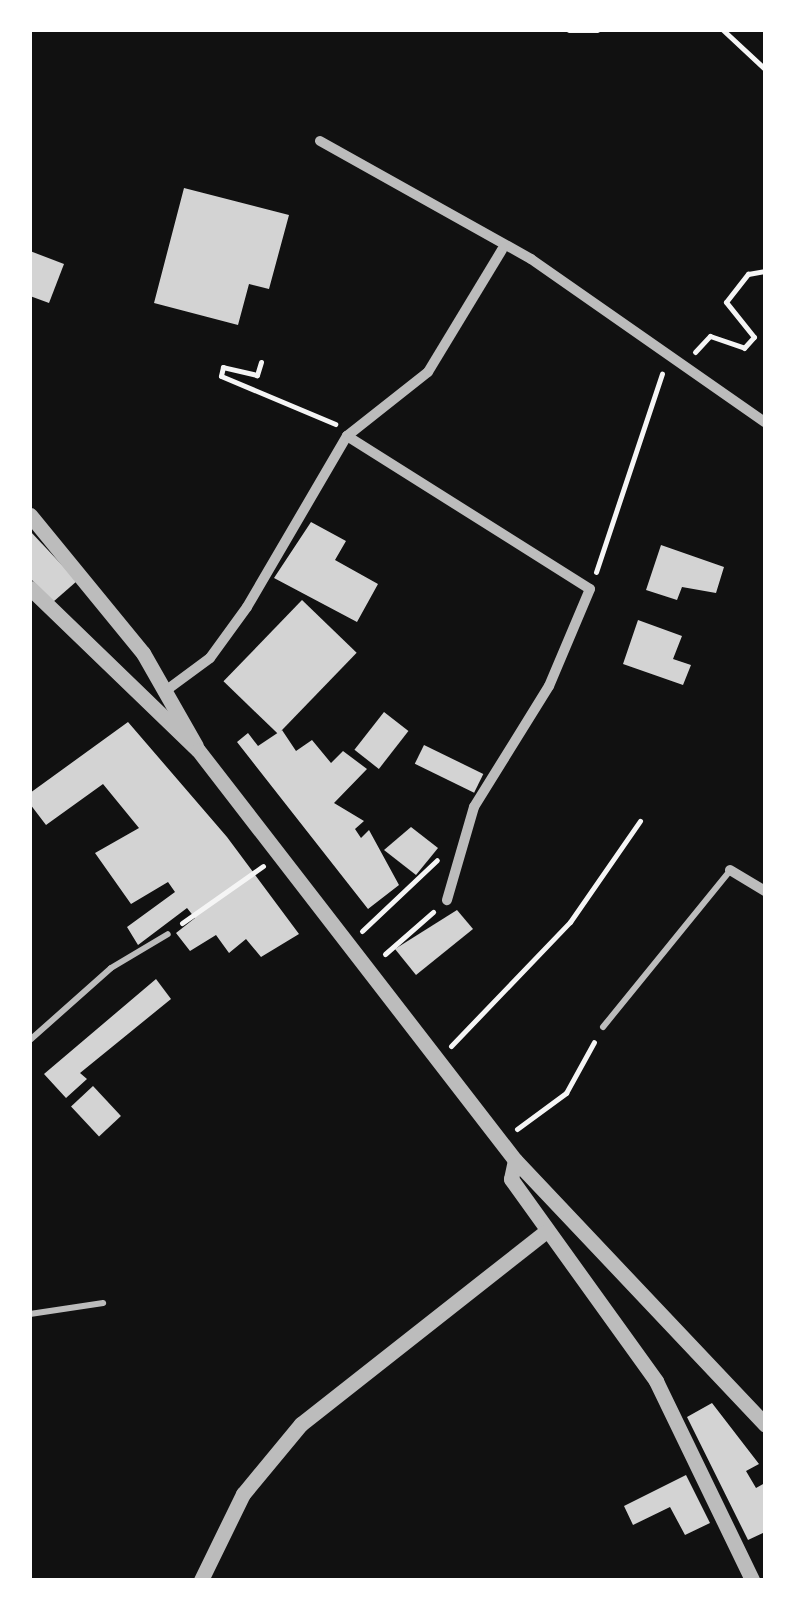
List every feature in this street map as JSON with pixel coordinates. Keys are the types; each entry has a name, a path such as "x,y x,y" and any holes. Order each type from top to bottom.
{"street":[{"path":"320,141 502,250 531,259 686,362 765,422"},
{"path":"168,689 210,658 248,608 349,434 414,391 502,250"},
{"path":"349,434 590,589 548,686 494,765 447,900"},
{"path":"30,515 168,689 198,750"},
{"path":"30,588 198,750 362,972 515,1160 765,1424"},
{"path":"730,870 765,891"},
{"path":"515,1160 511,1180 546,1230 593,1282 656,1381 752,1580"},
{"path":"201,1580 244,1494 301,1424 546,1230"}],"lane":[{"path":"603,1027 730,870"},
{"path":"30,1040 100,977 168,934"},
{"path":"30,1314 103,1302"}],"path":[{"path":"569,30 597,30"},
{"path":"722,30 765,69"},
{"path":"686,362 710,336 744,348 754,338 726,302 748,274 765,271"},
{"path":"590,589 669,352"},
{"path":"261,362 257,375 223,367 221,376 349,434"},
{"path":"434,1062 570,922 640,821"},
{"path":"343,946 464,843"},
{"path":"168,934 277,857"},
{"path":"362,972 447,900"},
{"path":"500,1141 566,1093 603,1027"}],"building":[{"path":"184,188 289,215 269,289 249,284 238,325 154,303"},
{"path":"30,251 64,264 49,303 30,296"},
{"path":"311,522 346,541 335,560 378,584 357,622 274,578"},
{"path":"30,531 77,581 53,602 30,578"},
{"path":"661,545 724,567 716,593 682,587 677,600 646,590"},
{"path":"302,600 357,653 278,734 224,681"},
{"path":"638,620 682,636 673,659 691,665 683,685 623,664"},
{"path":"384,712 408,731 379,769 354,750"},
{"path":"128,722 227,837 299,934 261,957 246,939 229,953 216,935 190,951 176,933 195,918 187,908 138,945 127,927 175,892 168,882 131,904 95,853 139,828 103,784 46,825 30,804 30,793"},
{"path":"282,730 296,751 312,740 331,763 343,751 367,769 334,803 364,821 355,829 361,838 369,830 399,885 368,909 237,742 248,733 258,746"},
{"path":"424,745 483,774 474,793 415,764"},
{"path":"411,827 438,848 416,875 384,850"},
{"path":"457,910 473,929 416,975 395,949"},
{"path":"156,979 171,999 80,1073 87,1079 66,1098 44,1074"},
{"path":"93,1086 121,1116 99,1136 71,1106"},
{"path":"712,1403 759,1464 746,1471 756,1488 765,1483 765,1532 748,1540 687,1417"},
{"path":"686,1475 710,1523 685,1535 670,1507 633,1525 624,1506"}]}
